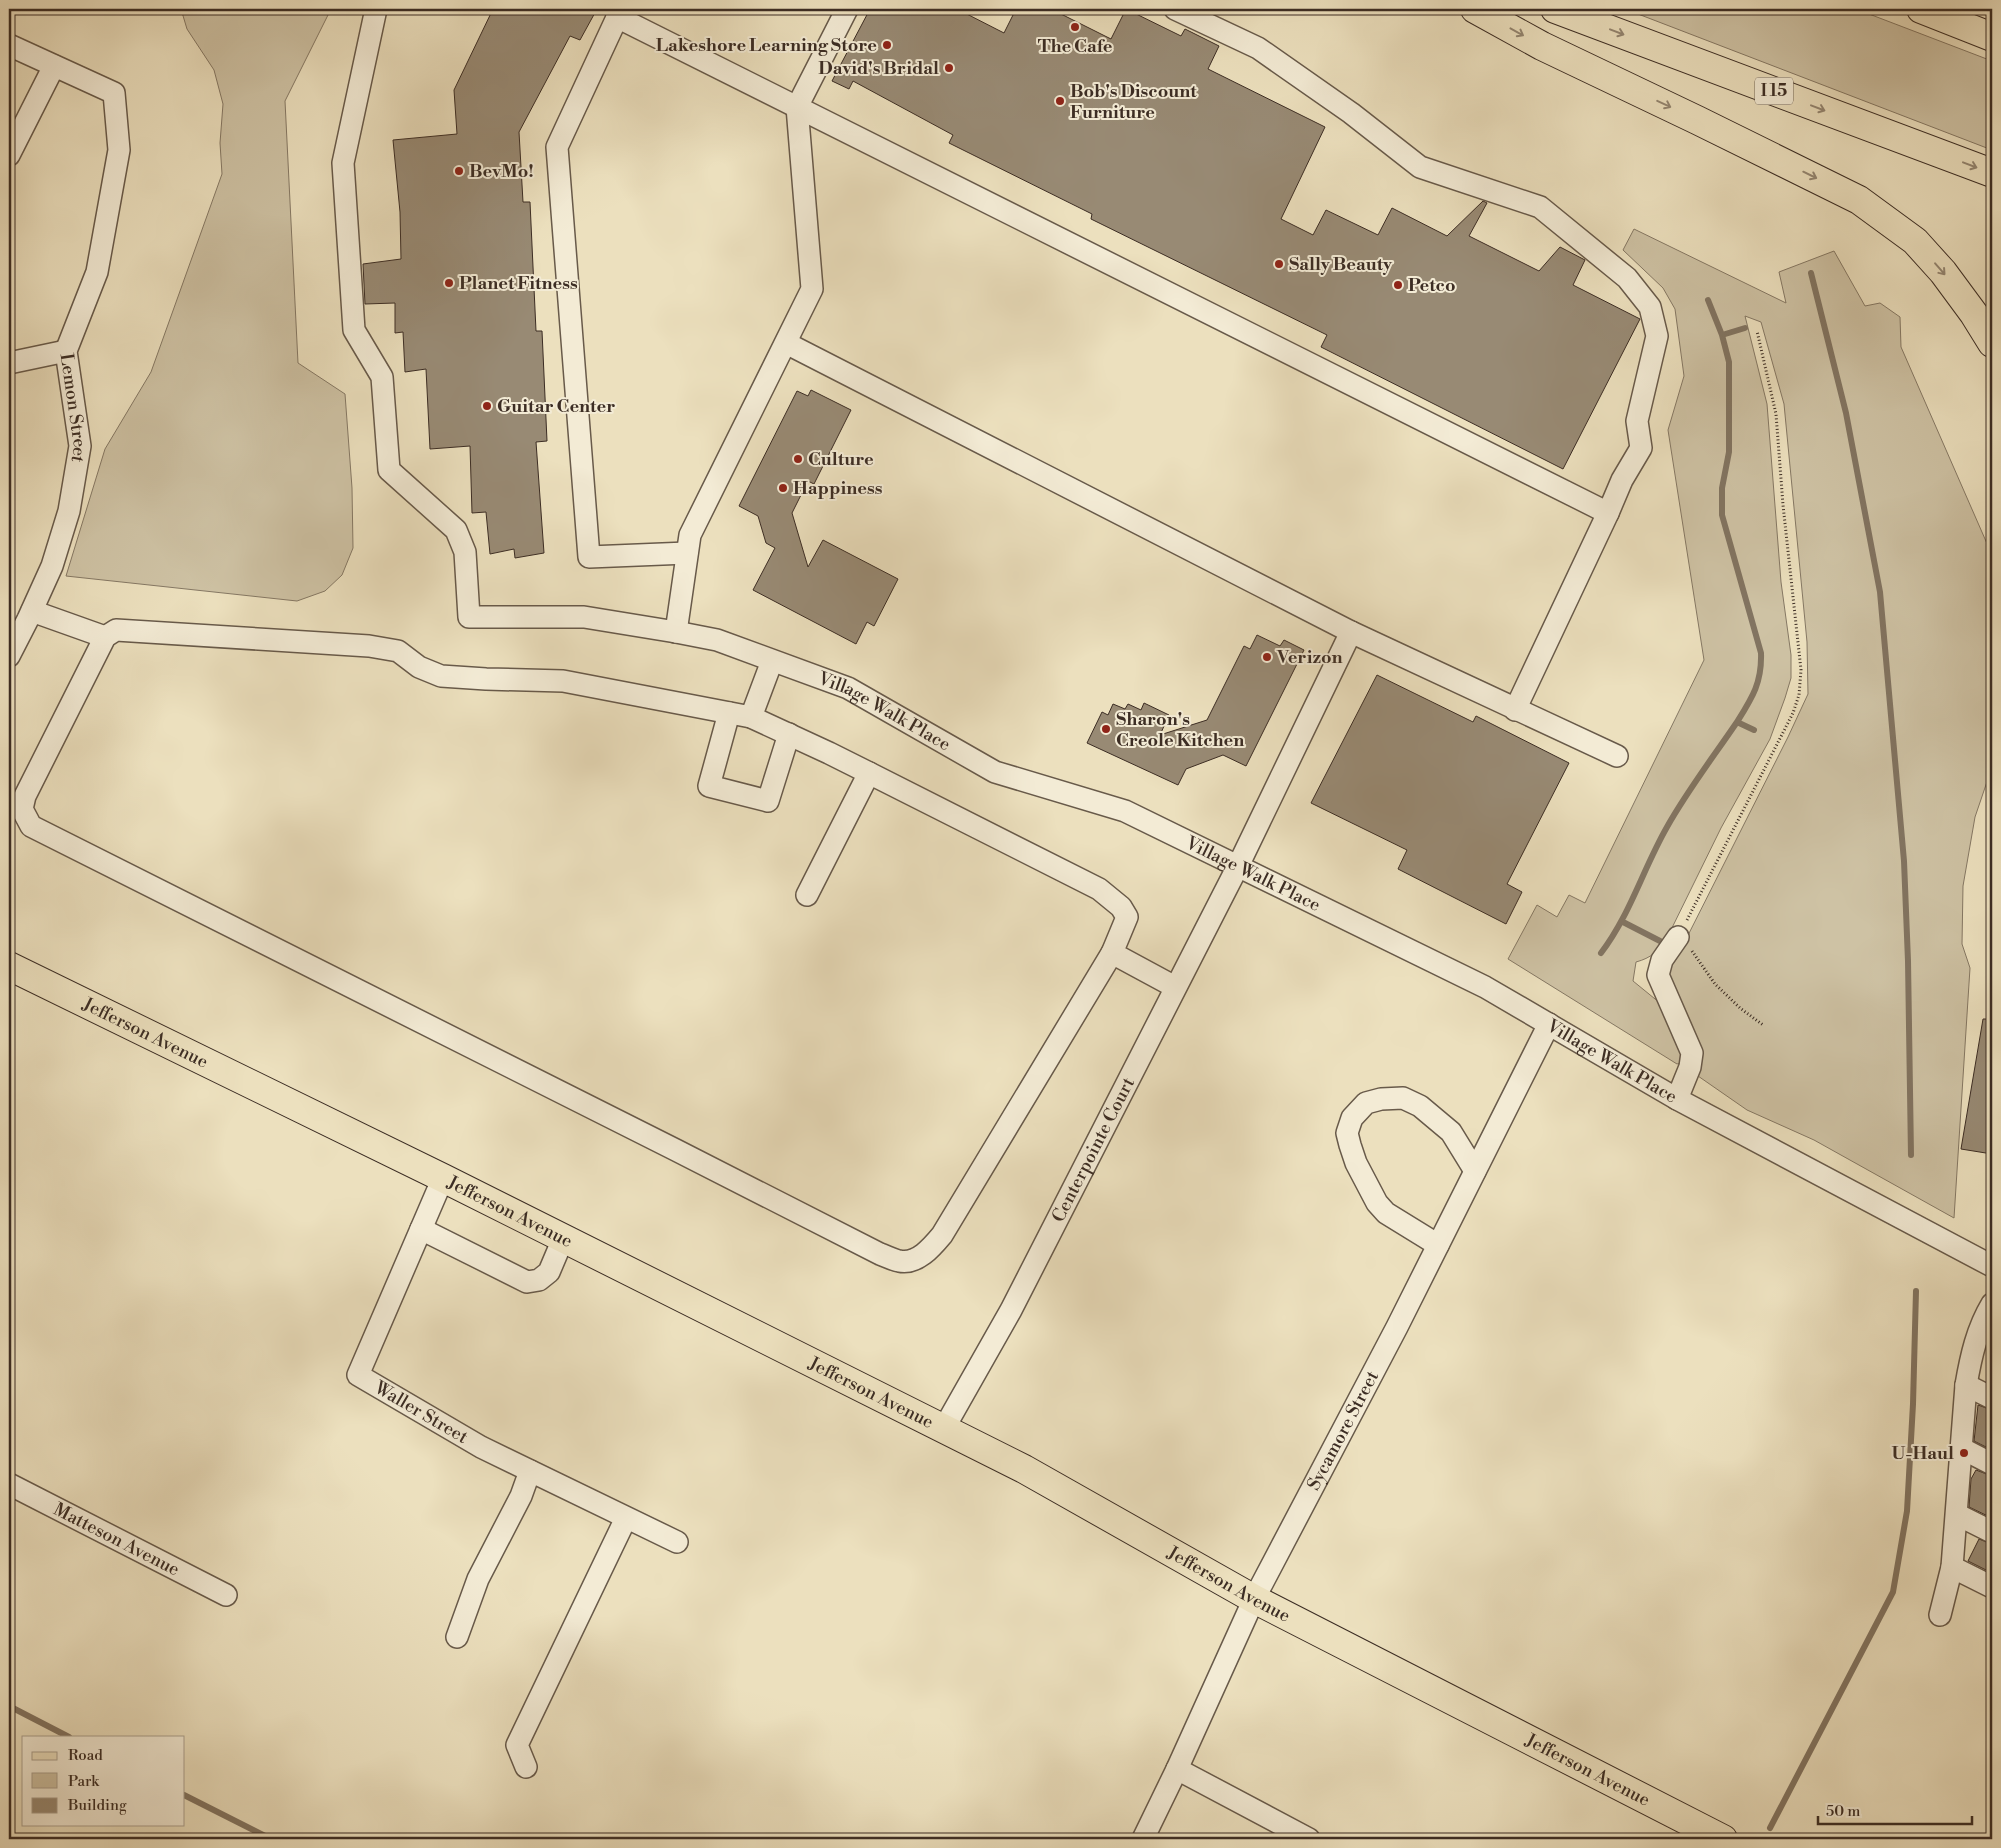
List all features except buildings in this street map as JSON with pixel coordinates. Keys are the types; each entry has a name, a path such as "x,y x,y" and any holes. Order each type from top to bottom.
{"main road":[{"path":"1475,9 1542,46 1859,200 1915,241 1954,286 1992,343"},
{"name":"I 15","path":"1555,9 1992,173"},
{"path":"1921,9 1992,37"},
{"name":"Jefferson Avenue","path":"9,966 442,1178 1024,1469 1254,1599 1716,1835"}],"street":[{"name":"Village Walk Place","path":"376,9 343,163 354,330 382,377 389,470 456,530 465,552 469,618 584,616 676,632 717,640 848,688 995,772 1125,811 1485,987 1677,1099 1992,1266"},
{"path":"676,632 690,535 812,289 798,107 847,9"},
{"path":"1175,9 1258,48 1351,112 1420,167 1540,207 1628,278 1650,307 1657,336 1637,421 1641,448 1622,480 1515,710"},
{"path":"687,553 589,557 557,146 619,13 798,107 1608,513"},
{"path":"9,45 54,66 9,155"},
{"name":"Lemon Street","path":"9,656 52,566 69,511 80,446 66,351 97,272 119,150 114,93 54,66"},
{"path":"786,343 1350,632 1616,756"},
{"path":"9,363 66,351"},
{"path":"32,611 105,637"},
{"path":"116,630 369,646 398,651 419,666 441,676 563,681 729,713 751,717 789,734 1098,889 1121,907 1127,917 1112,953 942,1235 928,1252 912,1260 901,1262 880,1254 664,1143 348,987 31,826 22,809 25,796 105,637 116,630"},
{"name":"Centerpointe Court","path":"943,1430 1010,1310 1238,866 1350,632"},
{"path":"751,717 772,660"},
{"path":"729,713 709,786 768,801 789,734"},
{"path":"808,895 869,774"},
{"path":"1677,1099 1690,1067 1692,1053 1658,975 1662,960 1678,937"},
{"path":"1112,953 1175,987"},
{"name":"Sycamore Street","path":"1143,1839 1254,1599 1438,1245 1549,1024"},
{"path":"1438,1245 1386,1213 1377,1203 1356,1163 1350,1145 1347,1133 1352,1118 1366,1103 1381,1098 1403,1098 1420,1106 1451,1132 1475,1171"},
{"name":"Waller Street","path":"442,1178 358,1375 481,1447 677,1542"},
{"path":"421,1229 527,1282 539,1280 549,1272 563,1239"},
{"path":"1940,1615 1952,1566 1958,1515 1960,1448 1971,1355 1987,1327 1992,1304"},
{"path":"1966,1385 1992,1398"},
{"path":"1960,1448 1992,1464"},
{"path":"457,1637 478,1579 521,1496 530,1471"},
{"name":"Matteson Avenue","path":"9,1484 226,1595"},
{"path":"1958,1515 1992,1532"},
{"path":"526,1767 517,1745 626,1518"},
{"path":"1952,1566 1992,1587"},
{"path":"1177,1769 1309,1839"}],"path":[{"path":"1757,331 1776,414 1783,505 1801,670 1799,695 1792,713 1678,937 1693,953 1715,984 1740,1008 1763,1025"}],"green space":[{"path":"181,9 331,9 285,101 298,363 345,394 352,488 353,548 342,575 325,591 297,601 66,576 105,449 151,372 222,174 220,143 223,104 214,70 187,29"},
{"path":"1625,9 1856,9 1992,61 1992,150"},
{"path":"1634,229 1786,303 1779,272 1834,251 1865,306 1880,303 1900,317 1901,347 1992,555 1992,767 1975,817 1963,886 1962,944 1970,968 1954,1218 1814,1140 1747,1110 1698,1076 1667,972 1675,961 1808,694 1807,642 1784,404 1761,322 1745,316 1767,404 1781,582 1791,655 1791,678 1770,739 1721,828 1667,938 1654,953 1636,962 1633,981 1660,1003 1684,1062 1677,1064 1508,959 1537,905 1557,917 1569,895 1585,903 1704,660 1668,430 1684,376 1675,309 1663,288 1623,250"}],"waterway":[{"path":"1811,273 1846,413 1880,592 1904,861 1908,961 1911,1155"},
{"path":"1708,300 1722,335 1745,328"},
{"path":"1722,335 1729,362 1729,452 1722,488 1722,515 1761,653 1758,682 1737,722"},
{"path":"1601,953 1620,923 1658,843 1683,800 1737,722 1754,730"},
{"path":"1623,922 1660,941"},
{"path":"1770,1828 1893,1592 1907,1511 1913,1404 1916,1291"},
{"path":"9,1706 67,1736"},
{"path":"185,1796 271,1839"}],"place":[{"name":"The Cafe","path":"1075,27"},
{"name":"Lakeshore Learning Store","path":"887,45"},
{"name":"David's Bridal","path":"949,68"},
{"name":"Bob's Discount Furniture","path":"1060,101"},
{"name":"BevMo!","path":"459,171"},
{"name":"Sally Beauty","path":"1279,264"},
{"name":"Planet Fitness","path":"449,283"},
{"name":"Petco","path":"1398,285"},
{"name":"Guitar Center","path":"487,406"},
{"name":"Culture","path":"798,459"},
{"name":"Happiness","path":"783,488"},
{"name":"Verizon","path":"1267,657"},
{"name":"Sharon's Creole Kitchen","path":"1106,729"},
{"name":"U-Haul","path":"1964,1453"}]}
